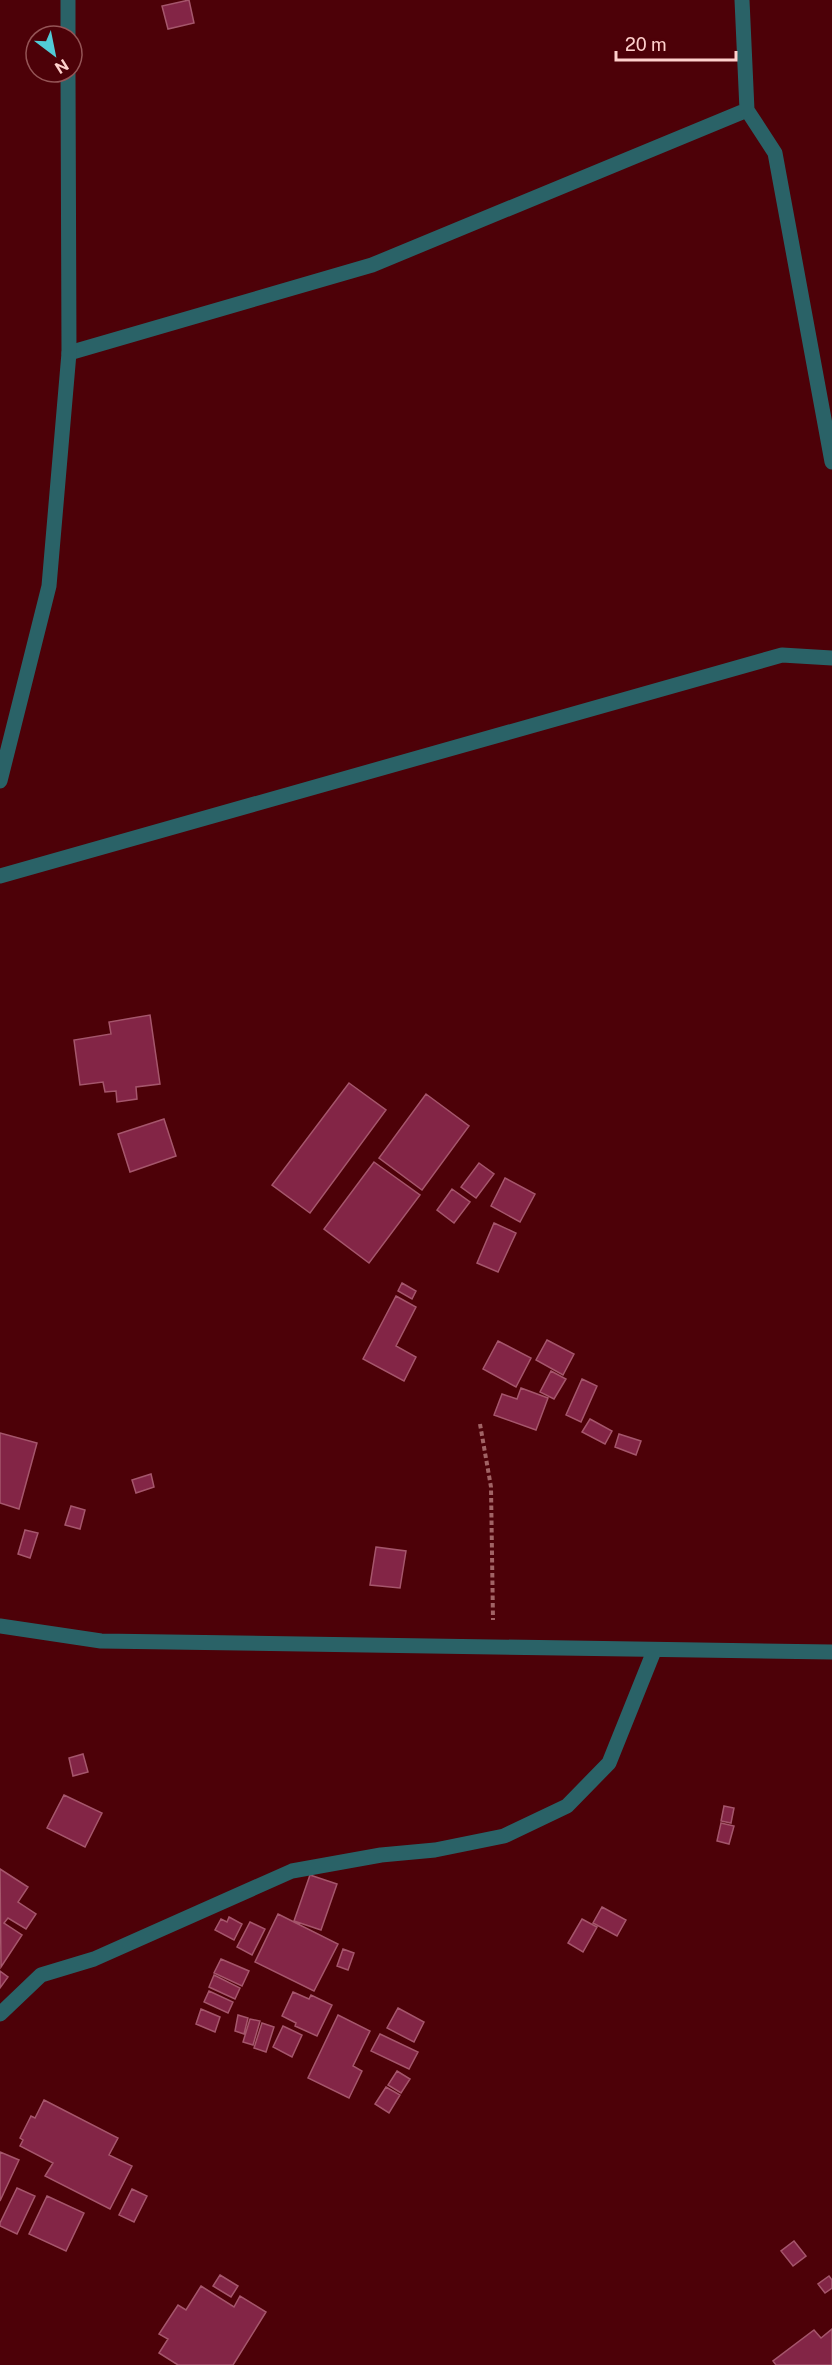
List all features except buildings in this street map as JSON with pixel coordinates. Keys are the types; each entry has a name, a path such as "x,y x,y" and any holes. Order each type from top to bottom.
{"street":[{"path":"68,0 68,24"},
{"path":"742,0 747,110 775,153 832,462"},
{"path":"0,781 49,586 69,353 68,84"},
{"path":"69,353 372,265 747,110"},
{"path":"0,876 782,655 832,658"},
{"path":"0,1626 101,1641 832,1652"},
{"path":"0,2014 41,1976 94,1959 292,1871 381,1855 435,1850 504,1836 567,1806 609,1763 654,1650"}],"path":[{"path":"480,1424 491,1487 493,1648"}]}
